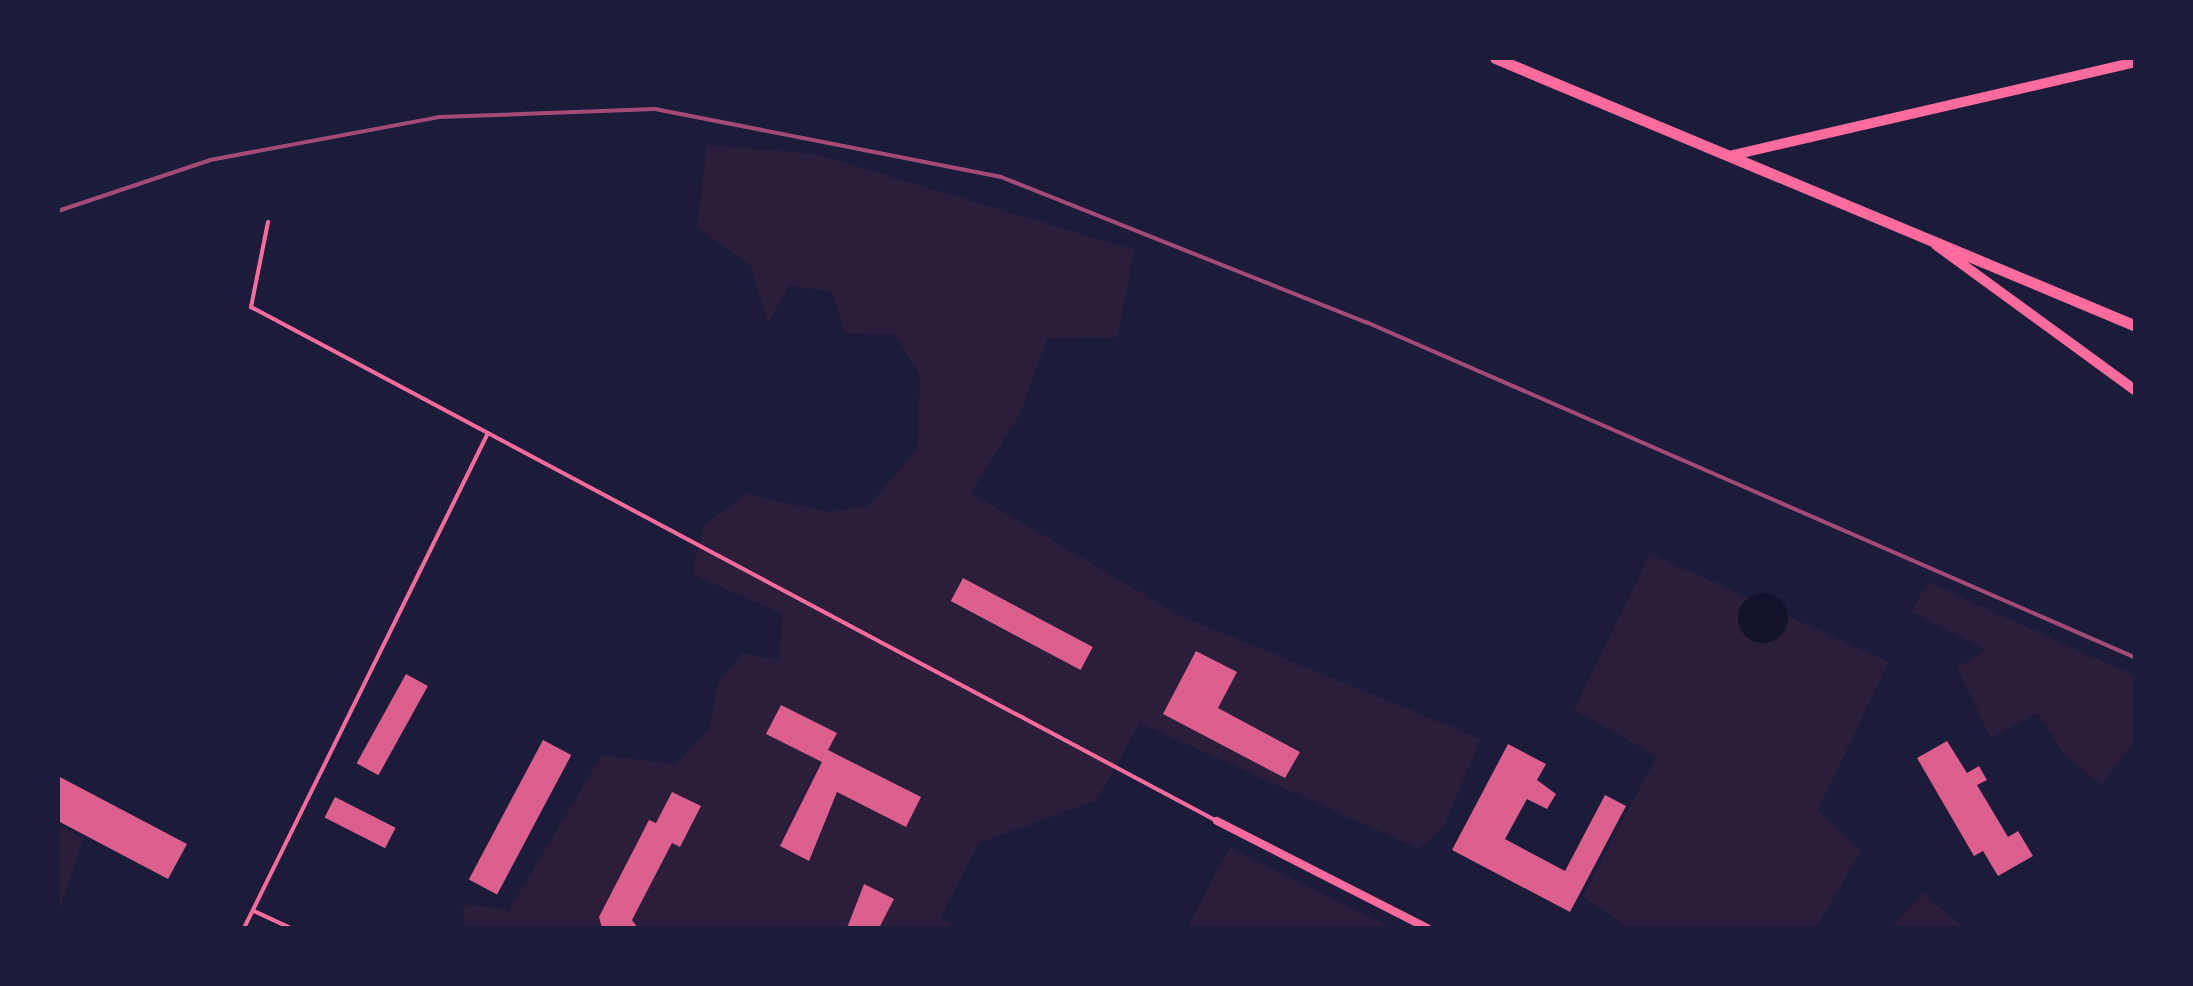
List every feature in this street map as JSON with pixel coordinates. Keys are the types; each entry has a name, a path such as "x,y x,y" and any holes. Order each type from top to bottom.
{"main road":[{"path":"1495,58 2136,326"}],"street":[{"path":"1729,156 2136,62"},
{"path":"1936,244 2136,392"},
{"path":"1217,821 1427,928"}],"lane":[{"path":"268,222 251,307 1217,821"},
{"path":"244,928 488,433"},
{"path":"253,911 290,928"}],"shaded area":[{"path":"707,145 816,154 1134,250 1118,337 1047,339 1020,414 971,493 1181,616 1481,739 1444,826 1419,849 1140,723 1097,800 979,843 940,918 959,928 464,928 463,904 509,910 602,755 676,764 709,728 718,684 742,653 779,660 782,614 692,574 704,525 747,494 828,512 868,506 917,450 920,376 895,334 845,333 832,292 789,285 768,324 751,266 697,227"},
{"path":"1650,553 1889,662 1818,810 1861,851 1816,928 1628,928 1583,896 1657,756 1574,710"},
{"path":"1928,582 2135,676 2135,740 2102,785 2063,753 2038,713 1991,738 1957,668 1986,650 1911,612"},
{"path":"1763,593 1781,600 1788,618 1781,636 1763,643 1745,636 1738,618 1745,600"},
{"path":"58,825 83,838 58,917"},
{"path":"1230,847 1393,928 1187,928"},
{"path":"1923,893 1965,928 1891,928"}],"building":[{"path":"963,578 1093,647 1081,670 951,601"},
{"path":"1196,651 1237,672 1218,708 1300,752 1285,778 1163,714"},
{"path":"406,674 428,686 378,775 357,763"},
{"path":"781,705 837,733 828,750 921,797 906,827 837,792 809,861 780,846 822,762 766,734"},
{"path":"543,740 571,755 497,895 469,880"},
{"path":"1947,741 1967,773 1979,766 1987,780 1977,785 2008,837 2018,831 2033,856 1998,876 1983,851 1974,856 1917,758"},
{"path":"1508,744 1546,764 1537,780 1556,794 1547,809 1527,799 1505,839 1565,871 1605,795 1626,806 1570,912 1452,850"},
{"path":"58,776 187,844 168,879 58,821"},
{"path":"672,792 701,806 680,847 672,843 632,920 638,928 602,928 599,917 649,820 656,823"},
{"path":"335,797 396,828 385,848 325,817"},
{"path":"864,884 894,899 879,928 847,928"}],"railway":[{"path":"58,211 210,160 439,117 655,109 1001,177 1366,322 2136,658"}]}
